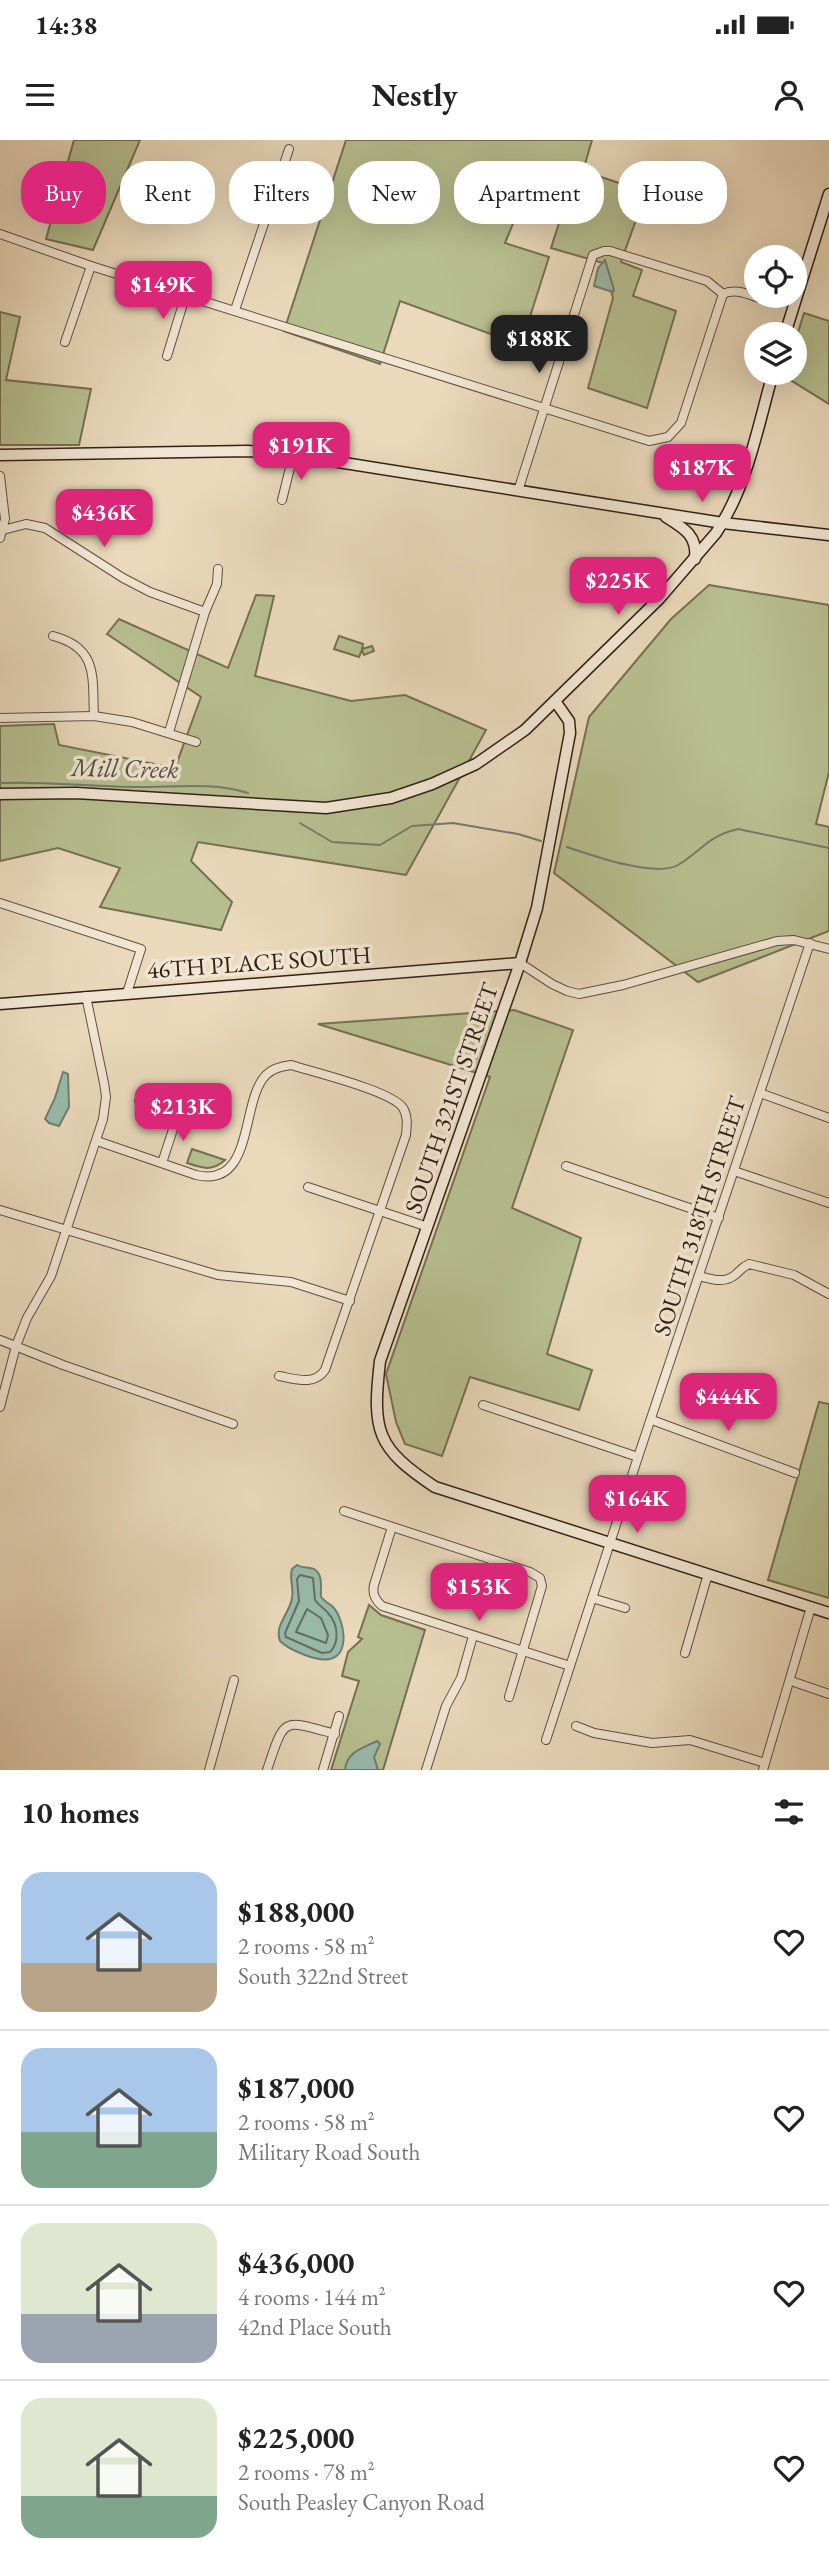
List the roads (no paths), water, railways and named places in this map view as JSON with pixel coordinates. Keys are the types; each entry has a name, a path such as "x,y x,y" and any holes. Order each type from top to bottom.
{"main road":[{"path":"789,322 829,194"},
{"path":"0,794 76,793 218,800 306,808 350,805 391,798 432,784 476,764 525,730 555,701 659,599 723,523 746,468 770,385"},
{"path":"0,455 248,451 723,523 829,535"},
{"path":"660,513 689,533 696,544 695,559"},
{"name":"SOUTH 321ST STREET","path":"555,701 569,721 570,733 537,908 380,1361 376,1408 384,1438 404,1467 435,1487 829,1613"},
{"name":"46TH PLACE SOUTH","path":"0,1004 520,963"}],"street":[{"path":"235,310 289,149"},
{"path":"0,234 92,266 636,438 654,441 668,437 681,423 723,294 728,291 744,293"},
{"path":"518,491 593,256 610,251 707,281 723,294"},
{"path":"65,342 92,266"},
{"path":"167,356 186,294"},
{"path":"282,500 293,456"},
{"path":"0,477 2,534 26,524 45,528 123,578 150,592 205,612"},
{"path":"169,732 205,612 217,584 218,569"},
{"path":"53,636 88,658 91,666 94,716"},
{"path":"0,718 94,716 132,722 196,742"},
{"path":"0,903 141,949 127,993"},
{"path":"520,963 552,984 579,994 681,969 760,945 794,940 829,949"},
{"name":"SOUTH 318TH STREET","path":"547,1741 638,1457 810,943"},
{"path":"0,1407 16,1346 27,1318 51,1276 103,1119 106,1097 86,996"},
{"path":"97,1141 206,1178 224,1173 239,1152 263,1078 276,1068 291,1065 389,1096 404,1109 407,1118 406,1135 325,1370 317,1379 310,1381 279,1376"},
{"path":"760,1093 829,1118"},
{"path":"139,1101 198,1120"},
{"path":"162,1163 178,1114"},
{"path":"566,1166 719,1218"},
{"path":"734,1171 829,1203"},
{"path":"308,1187 428,1227"},
{"path":"0,1210 218,1275 291,1282 349,1301"},
{"path":"699,1276 724,1281 749,1265 794,1275 829,1294"},
{"path":"0,1340 62,1365 233,1424"},
{"path":"483,1405 638,1457"},
{"path":"652,1420 795,1473"},
{"path":"344,1511 540,1577 542,1586 509,1697"},
{"path":"392,1527 374,1585 374,1597 382,1606 570,1666"},
{"path":"685,1653 708,1574"},
{"path":"592,1598 625,1608"},
{"path":"576,1726 594,1733 652,1743 690,1740 764,1767 811,1607"},
{"path":"426,1770 446,1706 461,1678 473,1636"},
{"path":"209,1770 234,1680"},
{"path":"791,1681 829,1693"},
{"path":"323,1770 340,1716"},
{"path":"267,1770 282,1730 289,1724 302,1724 335,1734"}],"water":[{"path":"605,260 613,292 594,286 598,268"},
{"path":"63,1072 68,1074 69,1107 59,1126 45,1119"},
{"path":"297,1565 317,1572 321,1597 333,1607 340,1619 343,1644 337,1656 330,1659 318,1659 304,1654 280,1641 279,1630 292,1598 292,1569"},
{"path":"377,1741 380,1744 374,1757 378,1770 345,1770 352,1755"}],"waterway":[{"name":"Mill Creek","path":"0,783 122,787 208,786 248,793"},
{"name":"Mill Creek","path":"300,823 332,842 380,845 412,826 453,823 518,834 541,841"},
{"name":"Mill Creek","path":"567,847 623,864 654,869 678,865 712,840 738,829 829,848"}]}
